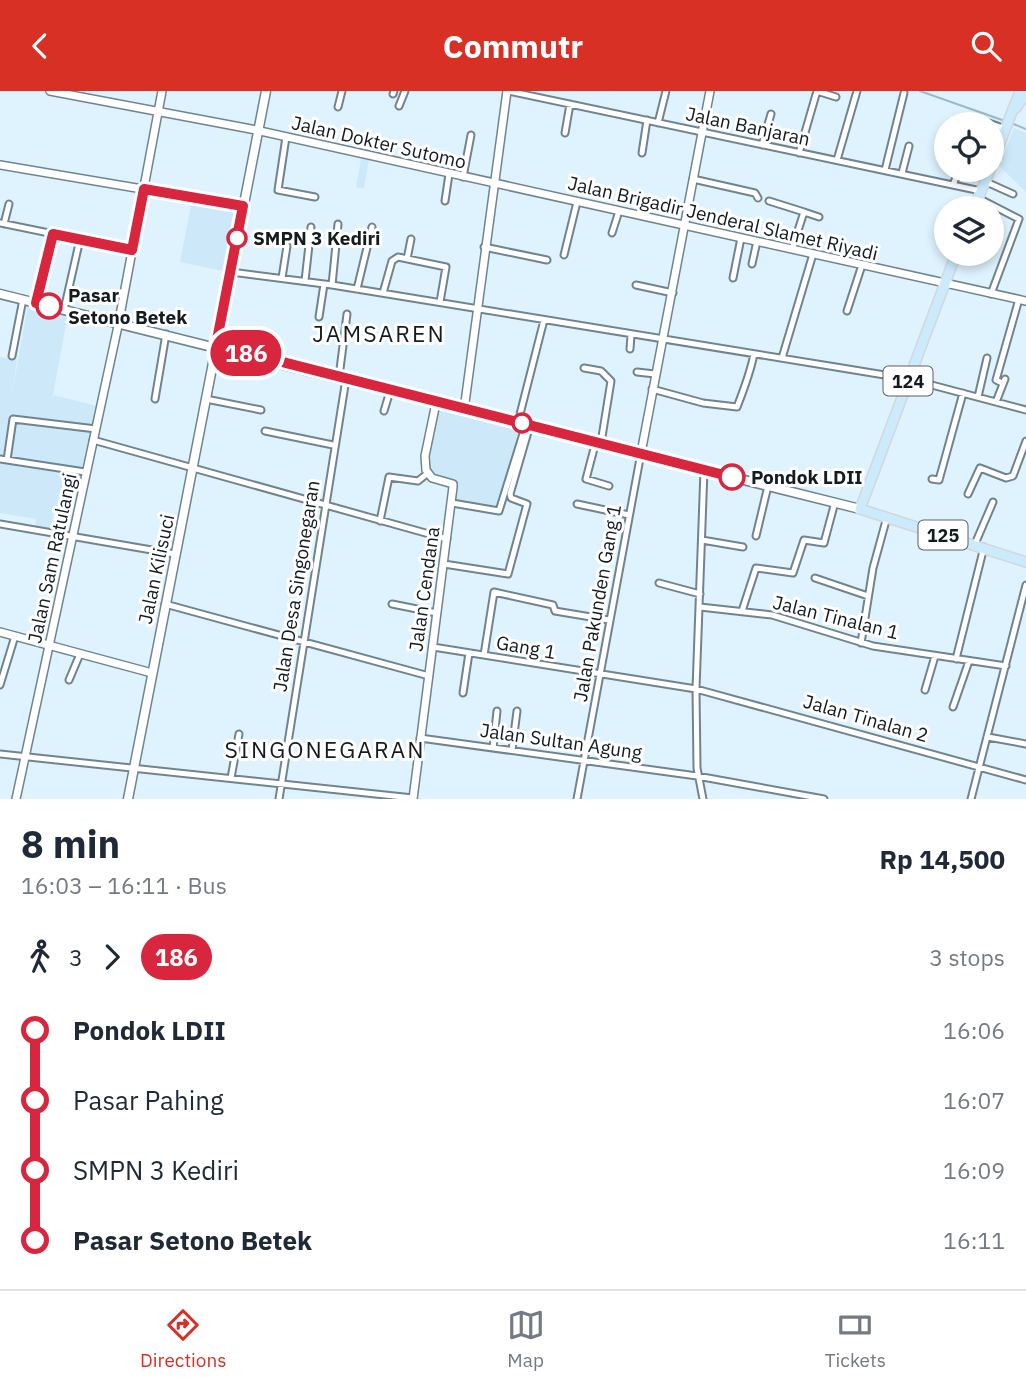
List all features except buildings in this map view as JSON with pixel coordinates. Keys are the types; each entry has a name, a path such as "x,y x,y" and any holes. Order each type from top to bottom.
{"main road":[{"name":"Jalan Kilisuci","path":"128,799 266,91"},
{"path":"1004,136 1020,91"},
{"path":"1011,120 1026,95"},
{"path":"979,196 985,182"},
{"name":"124","path":"860,509 952,266"},
{"path":"0,294 216,345 860,509"},
{"name":"125","path":"860,509 1026,562"}],"street":[{"name":"Jalan Dokter Sutomo","path":"50,91 159,110 494,184"},
{"name":"Jalan Sam Ratulangi","path":"16,799 119,323 162,91"},
{"path":"338,107 342,91"},
{"path":"399,106 405,91"},
{"path":"464,410 484,247 508,91"},
{"name":"Jalan Banjaran","path":"508,91 981,190"},
{"path":"658,123 666,91"},
{"path":"640,453 673,293 709,91"},
{"path":"799,153 817,91 835,97"},
{"path":"837,160 857,91"},
{"path":"885,170 904,93"},
{"path":"565,133 570,104"},
{"path":"762,145 772,114"},
{"path":"642,153 647,120"},
{"path":"1004,120 1011,120"},
{"path":"463,177 471,135"},
{"path":"286,137 278,190 315,197"},
{"path":"902,173 909,146"},
{"path":"0,165 243,206"},
{"path":"445,201 449,174"},
{"path":"692,179 755,193 758,198"},
{"name":"Jalan Brigadir Jenderal Slamet Riyadi","path":"494,184 1022,300"},
{"path":"981,190 1013,194"},
{"path":"981,190 1018,219 991,294"},
{"path":"769,201 819,217"},
{"path":"564,255 577,202"},
{"path":"9,204 2,223 132,250"},
{"path":"612,233 619,211"},
{"path":"792,249 804,212"},
{"path":"332,285 338,224"},
{"path":"305,281 311,227"},
{"path":"357,289 372,227"},
{"path":"36,303 53,234"},
{"path":"733,278 741,238"},
{"path":"64,310 80,239"},
{"path":"407,259 411,239"},
{"path":"752,264 757,241"},
{"path":"282,278 287,246"},
{"path":"484,247 547,260"},
{"path":"782,358 813,254"},
{"path":"383,293 391,261 398,257 447,268 440,303"},
{"path":"847,311 862,265"},
{"path":"231,272 383,293 909,379 1026,410"},
{"path":"319,317 324,284"},
{"path":"636,285 673,293"},
{"path":"12,356 23,299"},
{"path":"996,402 1004,381 996,380 1022,300"},
{"name":"Jalan Desa Singonegaran","path":"278,799 325,506 342,378 347,314"},
{"path":"444,563 508,574 527,504 511,498 510,493 544,320"},
{"path":"155,399 166,334"},
{"path":"630,349 631,335"},
{"path":"652,389 703,403 737,407 742,390 749,382 754,353"},
{"path":"978,397 987,358"},
{"path":"584,368 601,371 611,381 598,442 586,479 609,486"},
{"path":"637,372 655,374"},
{"path":"384,411 390,391"},
{"path":"932,479 939,479 963,393"},
{"path":"206,399 261,410"},
{"path":"380,521 388,477 418,481 428,473 425,452 436,403"},
{"path":"7,460 13,419 96,429"},
{"path":"452,503 499,511 524,424"},
{"path":"265,431 333,445"},
{"path":"93,440 447,539"},
{"path":"968,494 980,468 1006,478 1013,476 1026,441"},
{"name":"Jalan Pakunden Gang 1","path":"576,799 640,453"},
{"path":"0,459 85,472"},
{"path":"703,799 697,776 696,689 704,470"},
{"name":"Jalan Cendana","path":"413,799 453,485 435,480 428,473"},
{"path":"755,536 768,486"},
{"path":"956,659 980,546 993,502"},
{"path":"742,611 757,568 793,573 804,540 824,543 838,503"},
{"path":"577,504 629,515"},
{"path":"862,643 868,596 887,517"},
{"path":"0,524 175,554"},
{"path":"702,540 743,547"},
{"path":"815,578 868,596"},
{"path":"659,583 700,593"},
{"path":"971,799 1006,666 1023,614 1026,585"},
{"path":"484,655 494,592 553,605 555,611 609,621"},
{"path":"165,604 429,676"},
{"path":"392,604 437,613"},
{"name":"Jalan Tinalan 1","path":"699,607 742,611 789,620 862,643 1006,666"},
{"path":"0,632 152,673"},
{"path":"0,685 15,636"},
{"name":"Gang 1","path":"433,647 696,689"},
{"path":"463,693 469,653"},
{"path":"69,680 80,654"},
{"path":"925,690 935,656"},
{"path":"953,707 969,661"},
{"name":"Jalan Tinalan 2","path":"696,689 1026,780"},
{"path":"493,748 497,711"},
{"path":"512,750 517,711"},
{"path":"231,778 239,734"},
{"path":"988,737 1026,744"},
{"name":"Jalan Sultan Agung","path":"420,738 697,776 824,799"},
{"path":"0,754 413,799"}],"shaded area":[{"path":"1014,128 1026,133 1026,192 1004,171 1004,153"},
{"path":"361,159 369,160 364,188 356,188"},
{"path":"192,200 234,208 223,271 180,262"},
{"path":"28,304 68,314 52,400 54,395 97,406 71,511 54,509 50,530 35,528 36,519 0,513 0,357 17,359 12,394"},
{"path":"437,406 523,428 500,515 455,504 458,483 437,479 426,464"}],"waterway":[{"path":"920,91 1005,121"},
{"path":"1011,123 1026,129"}],"bus line":[{"name":"186","path":"49,306 36,303 53,234 132,250 144,189 243,206 216,345 732,477"}],"place":[{"name":"SMPN 3 Kediri","path":"237,238"},
{"name":"Pasar Setono Betek","path":"49,306"},
{"name":"Pondok LDII","path":"732,477"}],"district":[{"name":"JAMSAREN","path":"379,333"},
{"name":"SINGONEGARAN","path":"325,749"}]}
